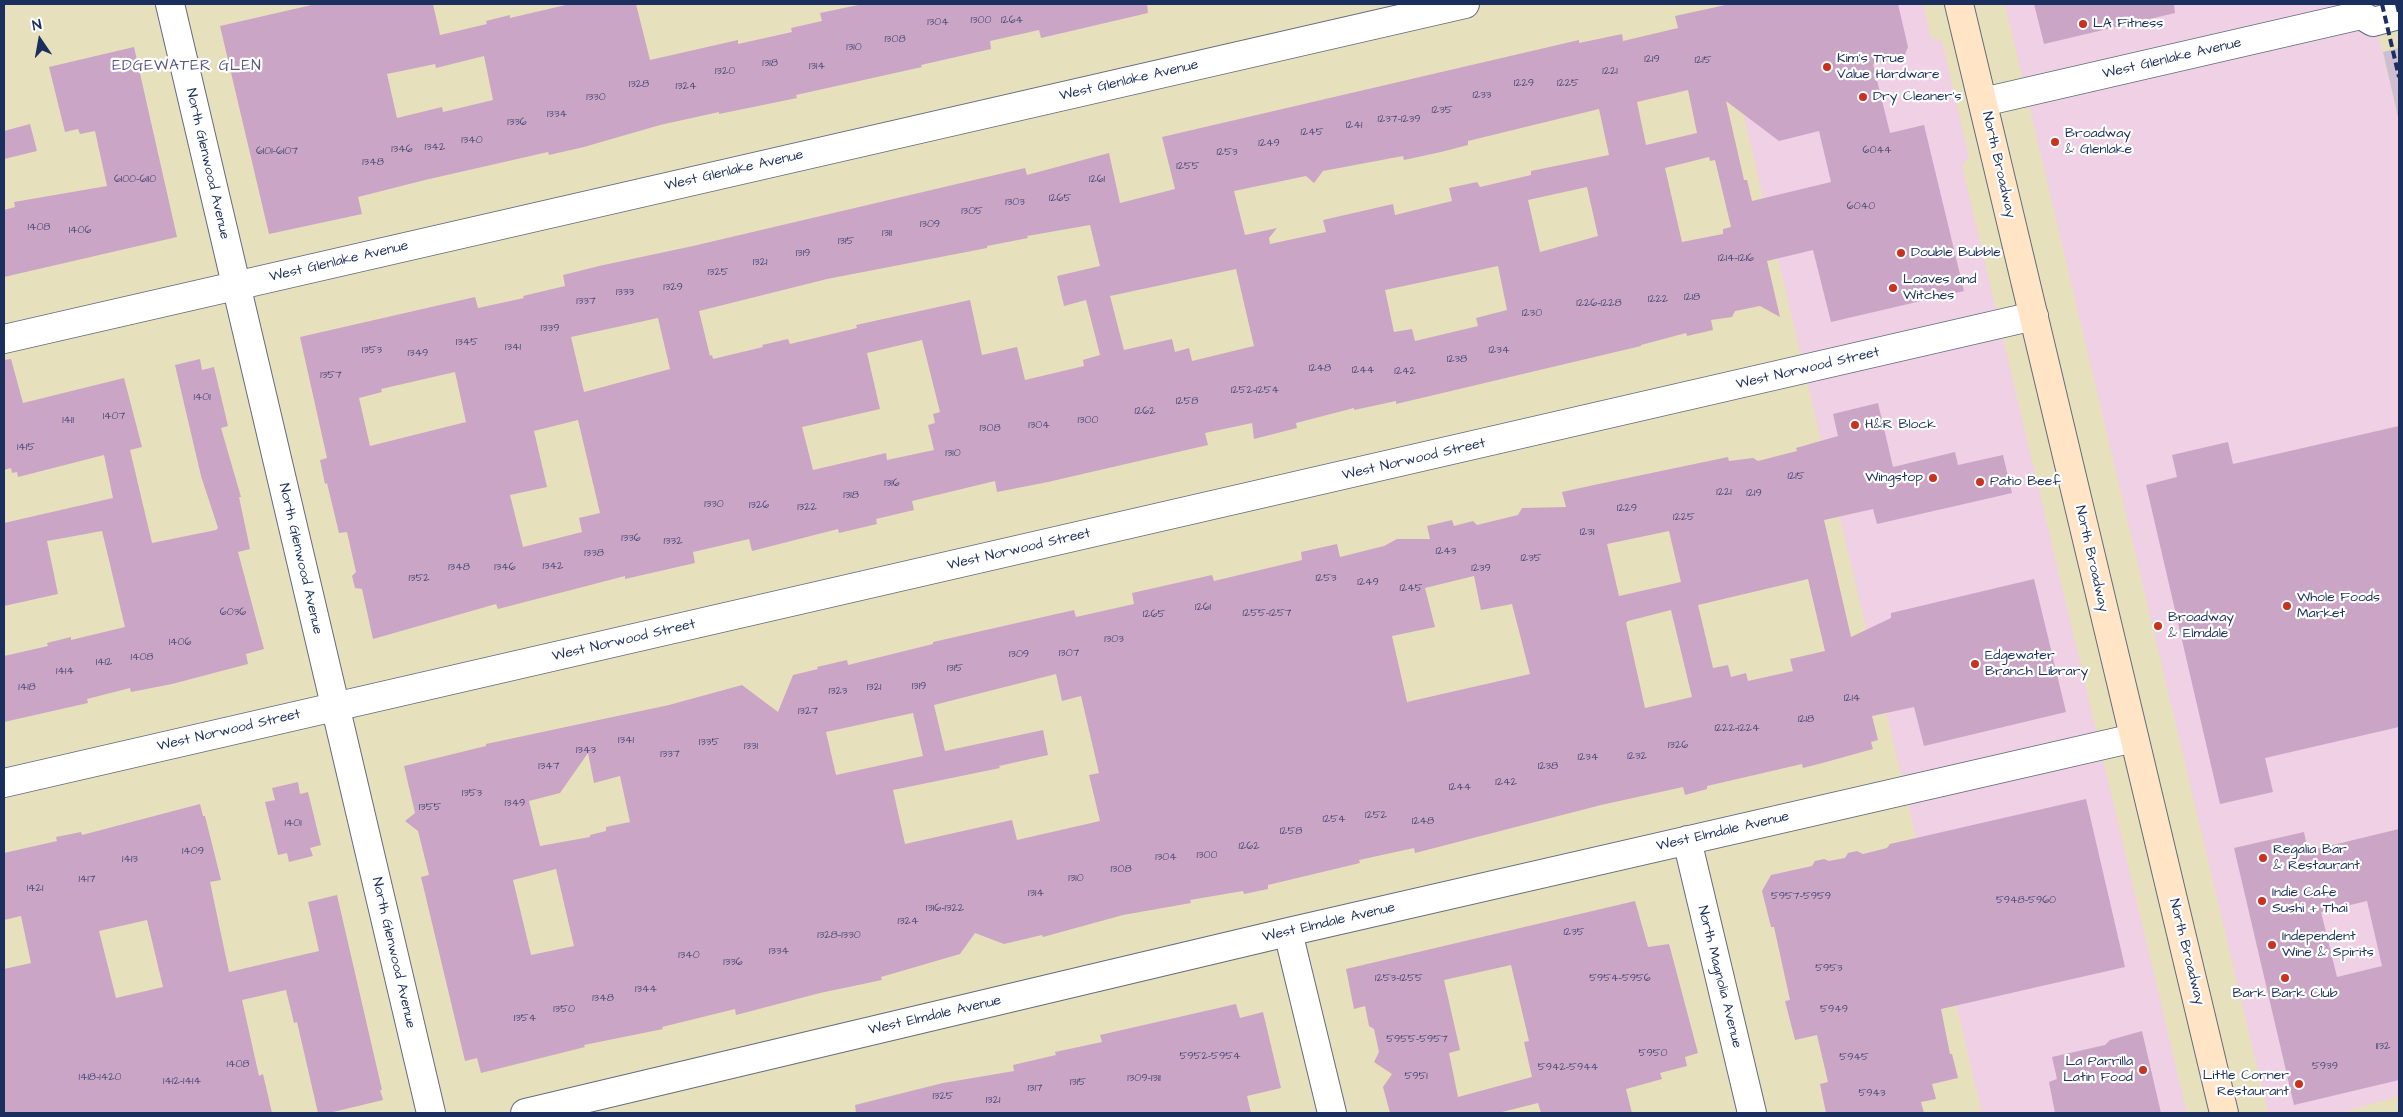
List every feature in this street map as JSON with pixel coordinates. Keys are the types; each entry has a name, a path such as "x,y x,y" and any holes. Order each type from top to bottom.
{"main road":[{"name":"North Broadway","path":"1959,4 2224,1113"}],"street":[{"name":"North Glenwood Avenue","path":"170,4 430,1113"},
{"name":"West Glenlake Avenue","path":"4,339 1465,4"},
{"name":"West Glenlake Avenue","path":"1983,102 2364,9 2373,22 2399,15"},
{"name":"West Norwood Street","path":"4,783 2034,316"},
{"name":"West Elmdale Avenue","path":"525,1113 1288,932 2134,738"},
{"name":"North Magnolia Avenue","path":"1687,840 1752,1113"},
{"path":"1288,932 1332,1113"}],"shaded area":[{"path":"1717,4 1923,4 1931,38 1942,41 1969,157 1962,166 2187,1113 1982,1113"},
{"path":"2005,4 2371,4 2399,121 2399,1096 2339,1113 2268,1113"},
{"path":"2399,48 2399,121 2383,52"}],"building":[{"path":"316,4 433,4 440,35 487,24 486,21 510,15 510,18 570,4 636,4 650,60 738,40 738,44 792,32 791,28 822,21 820,13 863,4 1147,4 1148,13 1041,38 1039,30 990,41 991,49 921,65 922,67 796,95 797,98 660,125 584,147 549,155 548,152 425,180 358,197 362,214 269,234 220,26","holes":["484,56 493,100 443,112 442,107 397,118 387,74 435,64 436,68"]},
{"path":"1730,4 1898,4 1908,47 1904,57 1873,64 1890,133 1924,125 1964,291 1831,322 1813,250 1767,261 1780,317 1760,306 1735,311 1732,317 1711,320 1713,330 1687,336 1686,333 1641,346 1396,404 1396,401 1354,410 1354,408 1296,423 1297,428 1254,439 1252,423 1205,433 1208,445 1048,482 997,492 995,481 912,501 914,510 876,519 877,524 839,533 838,529 752,551 749,539 693,552 695,563 625,579 625,576 498,609 496,604 373,639 362,589 355,588 352,576 356,572 347,532 339,533 327,483 325,484 320,460 327,458 300,337 475,297 478,308 524,298 523,296 565,286 563,275 599,266 693,246 1025,168 1027,175 1109,153 1120,203 1175,189 1162,137 1579,40 1579,43 1622,34 1623,41 1678,28 1675,16","holes":["1688,90 1697,133 1646,145 1637,102","1726,101 1779,141 1819,131 1831,182 1752,201 1747,180 1744,180","1599,109 1609,155 1531,171 1531,175 1480,187 1477,182 1449,188 1452,201 1395,215 1393,204 1323,220 1326,232 1270,244 1269,238 1277,228 1245,235 1234,191 1306,176 1314,183 1323,171 1403,156 1404,160 1468,145 1468,141","1709,157 1710,161 1715,160 1731,227 1723,229 1723,234 1682,242 1665,168","1587,187 1598,236 1540,252 1528,200","1090,225 1100,266 1057,276 1064,306 1086,300 1100,355 1083,360 1084,366 1025,380 1017,347 982,355 970,300 856,325 857,328 790,344 788,339 713,359 712,355 710,356 699,311 827,279 987,248 987,246 1028,238 1027,236","1498,266 1507,310 1476,318 1478,326 1415,341 1412,329 1394,332 1385,290","1236,269 1254,346 1192,361 1189,348 1175,352 1172,339 1124,350 1110,296","658,318 670,369 584,392 571,337","922,340 940,412 933,414 935,423 928,425 934,450 887,460 886,453 813,470 802,427 880,409 867,353","455,372 466,422 370,446 359,398 382,392 381,389","578,420 600,513 579,518 582,532 523,547 510,495 547,487 534,431"]},
{"name":"LA Fitness","path":"2034,4 2174,4 2175,13 2044,44"},
{"path":"134,47 177,237 4,277 4,210 15,207 14,202 107,186 95,131 80,134 78,129 65,132 49,67"},
{"path":"30,124 37,151 4,159 4,131"},
{"path":"11,359 23,403 124,378 142,447 130,450 152,543 216,530 218,528 201,476 175,365 200,359 202,370 214,367 228,426 221,428 241,497 239,497 250,549 238,552 264,649 246,654 248,664 172,684 131,692 130,688 87,699 88,703 4,722 4,656 48,646 47,643 71,637 71,640 125,627 102,531 47,541 58,594 4,606 4,523 113,498 104,455 18,477 17,472 12,473 11,468 4,470 4,360"},
{"path":"1878,403 1893,467 1955,452 1958,465 2003,455 2012,493 1877,524 1873,509 1824,520 1851,637 1891,618 1891,613 2034,579 2066,712 1924,746 1914,707 1872,716 1878,740 1871,742 1873,749 1803,768 1802,764 1707,786 1707,789 1685,795 1683,787 1601,805 1415,853 1414,848 1359,860 1360,863 1268,885 1268,889 1244,894 1243,891 1190,900 1191,903 1123,915 1043,937 1042,935 1004,944 975,933 960,954 881,977 882,980 820,993 736,1015 735,1009 662,1027 663,1029 584,1045 585,1047 481,1073 477,1058 465,1061 421,877 429,875 418,831 405,821 415,813 404,766 486,746 486,744 669,705 742,685 778,712 793,675 818,669 817,667 847,660 848,665 933,644 933,642 1074,610 1076,617 1134,604 1132,593 1212,575 1214,581 1302,560 1301,552 1337,544 1340,557 1384,546 1397,539 1430,539 1427,526 1452,520 1454,526 1473,521 1477,525 1518,515 1522,508 1566,507 1562,492 1728,457 1729,461 1753,458 1758,461 1797,451 1796,448 1838,436 1833,414","holes":["1669,531 1681,582 1619,596 1607,544","1474,576 1481,610 1512,604 1530,674 1407,702 1392,636 1435,627 1425,588","1808,579 1825,651 1790,659 1793,671 1748,681 1746,673 1731,677 1728,665 1713,668 1698,605","1671,610 1692,697 1645,708 1626,623","1056,674 1062,701 1081,696 1099,773 1089,775 1100,821 1017,840 1012,820 905,844 893,790 1000,768 999,766 1048,755 1043,730 945,751 934,705","913,713 923,756 836,775 826,732","588,753 594,783 620,776 630,822 606,827 606,831 590,835 590,837 540,846 529,801 560,793","556,869 574,946 531,955 513,880"]},
{"name":"Whole Foods Market","path":"2399,426 2399,727 2265,758 2273,792 2220,804 2146,485 2177,477 2172,455 2228,442 2233,464"},
{"path":"298,782 300,794 308,792 321,845 310,848 313,856 289,862 287,853 278,855 265,802 275,800 272,788"},
{"path":"2086,799 2125,967 1941,1009 1950,1054 1952,1054 1958,1078 1932,1084 1936,1099 1921,1102 1924,1113 1826,1113 1820,1084 1828,1082 1817,1035 1795,1040 1785,1001 1790,1000 1774,927 1771,927 1762,891 1771,875 1812,866 1815,861 1845,858 1848,853 1857,851 1863,854 1887,848 1890,844"},
{"path":"200,804 203,816 205,816 221,880 210,882 229,972 319,951 308,902 337,895 383,1100 329,1113 318,1113 297,1022 294,1023 286,990 242,1000 259,1076 263,1074 272,1113 4,1113 4,969 31,963 21,916 4,920 4,853 57,841 56,837 81,832 82,835","holes":["147,920 163,987 116,998 99,931"]},
{"path":"2399,829 2399,1080 2294,1105 2234,848 2304,832 2308,851","holes":["2367,901 2382,966 2337,977 2321,912"]},
{"path":"1635,901 1648,947 1669,944 1698,1053 1685,1057 1687,1066 1660,1073 1662,1079 1626,1089 1632,1113 1541,1113 1538,1103 1498,1113 1390,1113 1383,1087 1392,1074 1374,1062 1379,1052 1374,1029 1369,1026 1365,1006 1354,1009 1346,969","holes":["1511,965 1529,1041 1524,1042 1532,1077 1458,1097 1449,1053 1460,1050 1444,980"]},
{"path":"1236,1004 1240,1018 1263,1012 1281,1088 1247,1096 1251,1113 856,1113 855,1105 943,1083 1014,1071 1013,1065 1056,1055 1055,1052 1102,1042 1100,1035"},
{"path":"2142,1031 2161,1113 2055,1113 2049,1082 2057,1079 2052,1057 2105,1045 2110,1040"}],"railway":[{"path":"2382,4 2399,77"},
{"path":"2397,4 2399,13"}],"place":[{"name":"LA Fitness","path":"2083,24"},
{"name":"Kim's True Value Hardware","path":"1827,67"},
{"name":"Dry Cleaner's","path":"1863,97"},
{"name":"Broadway & Glenlake","path":"2055,142"},
{"name":"Double Bubble","path":"1901,253"},
{"name":"Loaves and Witches","path":"1893,288"},
{"name":"H&R Block","path":"1855,425"},
{"name":"Wingstop","path":"1933,478"},
{"name":"Patio Beef","path":"1980,482"},
{"name":"Whole Foods Market","path":"2287,606"},
{"name":"Broadway & Elmdale","path":"2158,626"},
{"name":"Edgewater Branch Library","path":"1975,664"},
{"name":"Regalia Bar & Restaurant","path":"2263,858"},
{"name":"Indie Cafe Sushi + Thai","path":"2262,901"},
{"name":"Independent Wine & Spirits","path":"2272,945"},
{"name":"Bark Bark Club","path":"2285,978"},
{"name":"La Parrilla Latin Food","path":"2143,1070"},
{"name":"Little Corner Restaurant","path":"2299,1084"}],"district":[{"name":"EDGEWATER GLEN","path":"187,67"}]}
